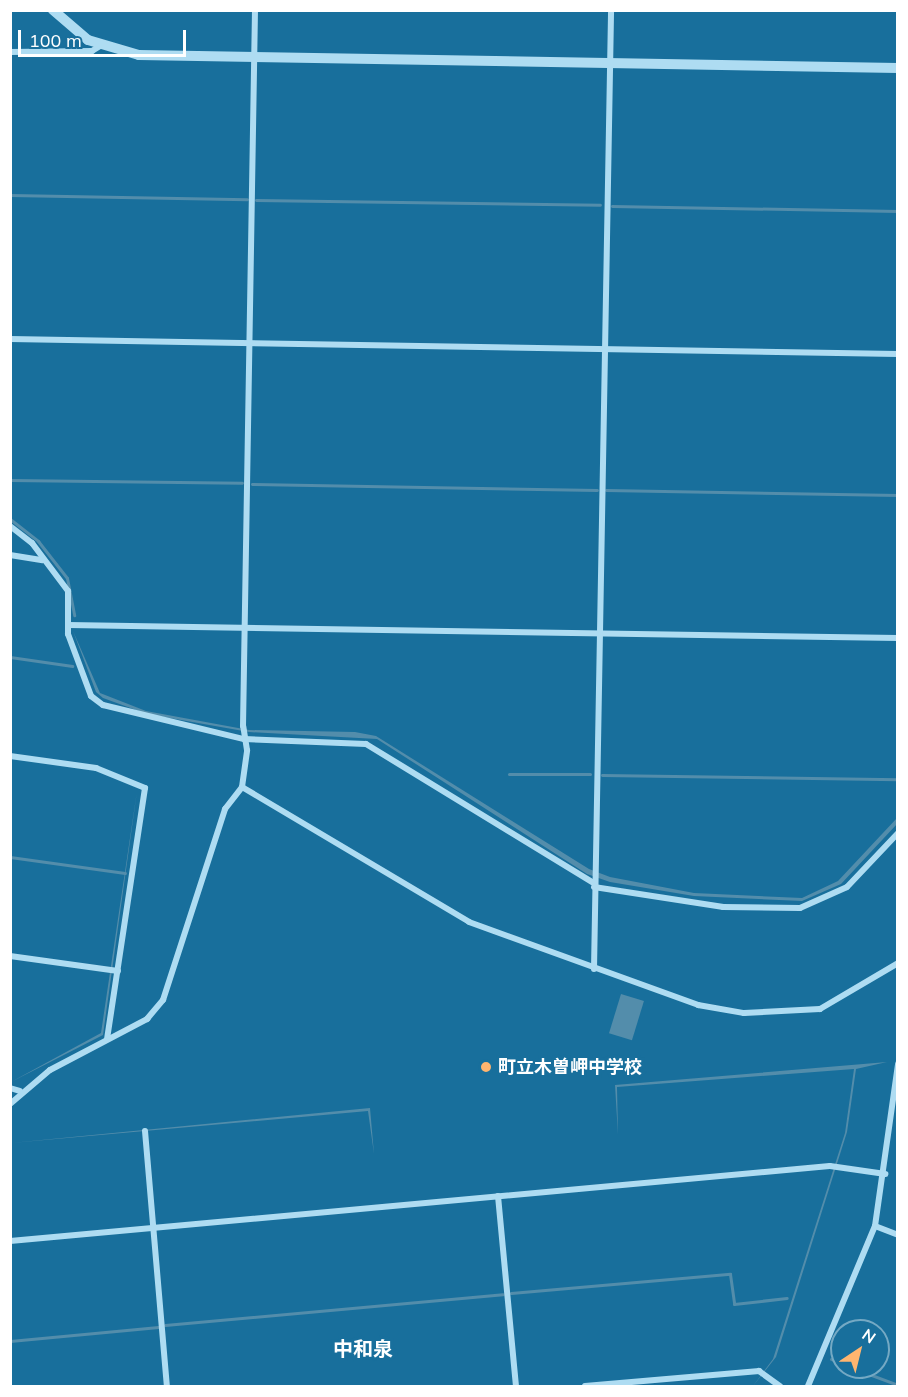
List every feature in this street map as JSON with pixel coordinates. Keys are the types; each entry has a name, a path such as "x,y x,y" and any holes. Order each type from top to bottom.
{"street":[{"path":"53,10 100,46 139,55 897,68"},
{"path":"10,1104 20,1091 107,1039 147,1019 163,1000 225,809 242,787 247,750 243,737 244,627 255,10"},
{"path":"594,969 611,10"},
{"path":"10,52 92,51 100,46"},
{"path":"10,339 897,354"},
{"path":"10,526 43,560 68,591 68,625 95,700 134,716 243,737 354,741 380,749 585,882 723,907 800,908 847,887 897,833"},
{"path":"10,555 43,560"},
{"path":"68,625 897,638"},
{"path":"10,756 96,768 145,788 114,971 107,1039"},
{"path":"242,787 469,922 698,1005 762,1014 828,1006 871,975 897,963"},
{"path":"10,956 114,971"},
{"path":"808,1386 875,1226 885,1174 897,1064"},
{"path":"10,1089 20,1091"},
{"path":"145,1131 167,1386"},
{"path":"10,1241 838,1165 885,1174"},
{"path":"498,1196 516,1386"},
{"path":"875,1226 897,1235"},
{"path":"585,1386 759,1371 780,1386"}],"water":[{"path":"73,631 100,693 146,711 249,730 355,732 376,736 589,869 610,877 694,893 802,898 838,881 897,818 897,824 841,884 802,901 694,896 610,882 587,874 377,739 249,732 147,714 103,698 96,692"},
{"path":"137,791 103,1035 11,1082 101,1033"},
{"path":"621,994 644,1001 632,1040 609,1033"},
{"path":"887,1062 856,1069 847,1132 776,1357 753,1386 773,1359 845,1133 854,1069 617,1087 618,1135 615,1085"},
{"path":"370,1108 374,1154 368,1111 11,1143"}],"waterway":[{"path":"10,195 247,199"},
{"path":"256,200 600,205"},
{"path":"612,206 898,211"},
{"path":"10,480 242,483"},
{"path":"252,484 597,490"},
{"path":"606,490 898,495"},
{"path":"10,519 38,541 67,578 74,615"},
{"path":"10,657 72,666"},
{"path":"509,774 590,774"},
{"path":"602,775 898,779"},
{"path":"10,857 125,873"},
{"path":"511,1293 730,1274 734,1304 787,1298"},
{"path":"165,1325 503,1294"},
{"path":"10,1341 158,1327"},
{"path":"882,1379 898,1385"}],"place":[{"name":"町立木曽岬中学校","path":"486,1067"}],"district":[{"name":"中和泉","path":"363,1348"}]}
